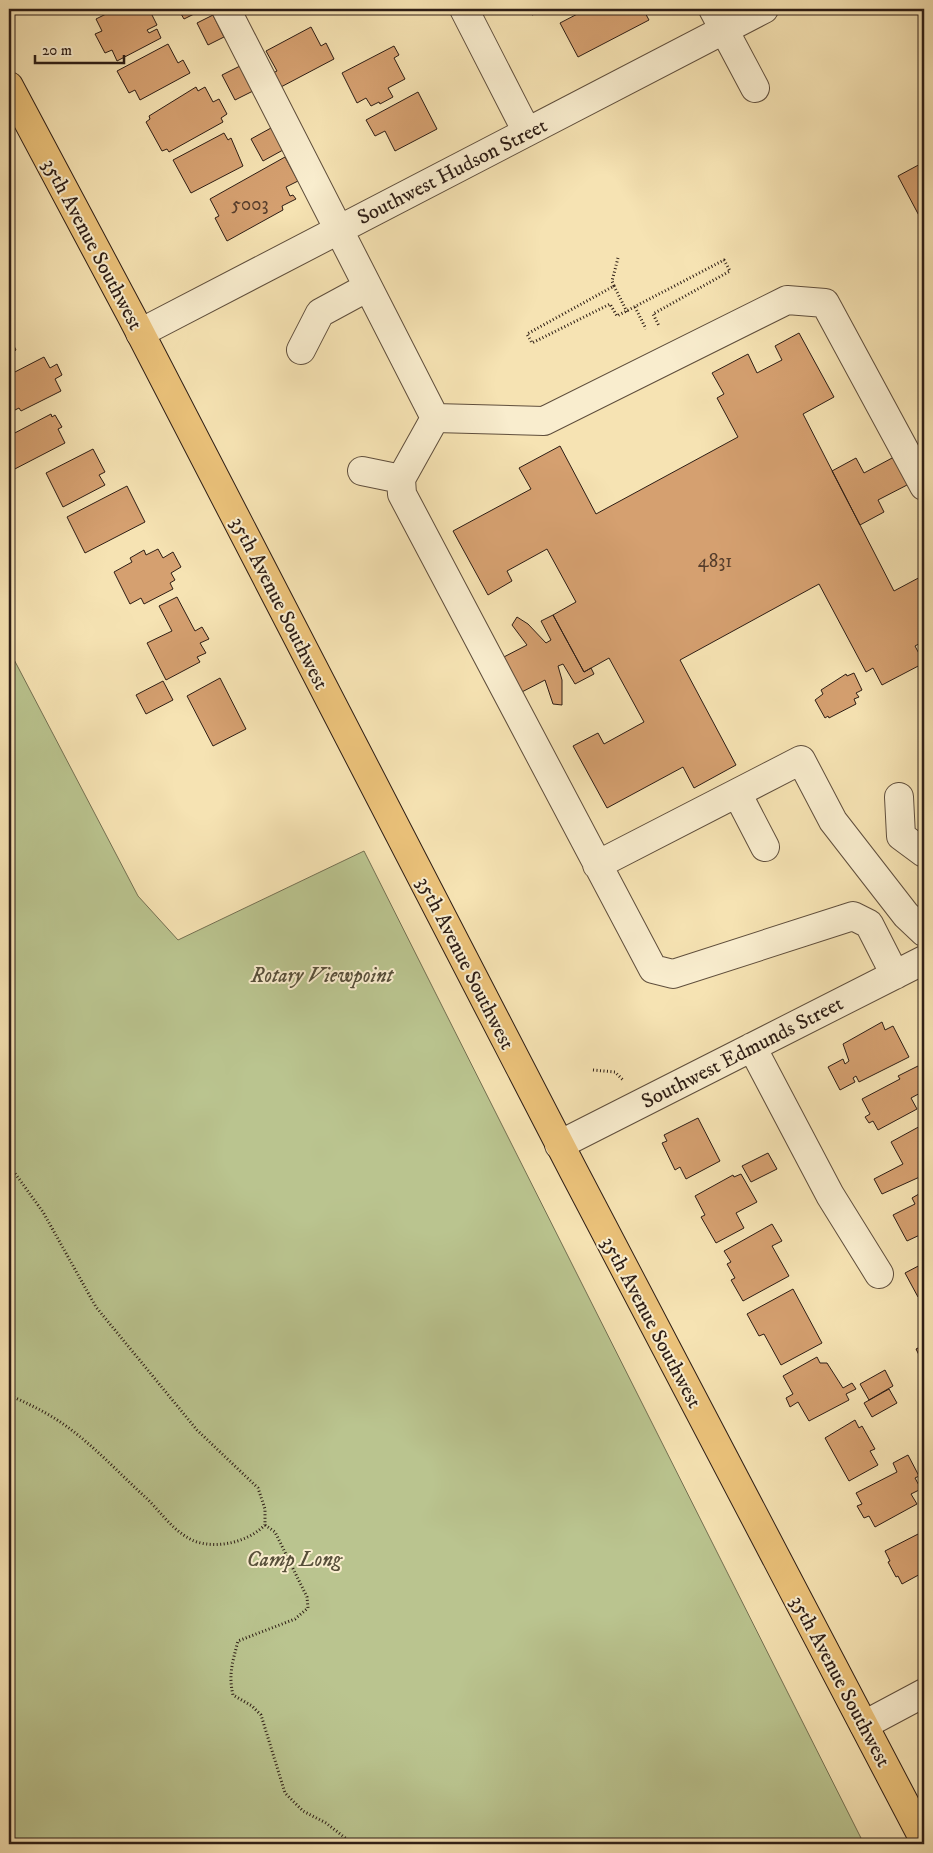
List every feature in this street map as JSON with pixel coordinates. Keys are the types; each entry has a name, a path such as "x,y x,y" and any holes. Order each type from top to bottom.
{"main road":[{"name":"35th Avenue Southwest","path":"9,86 140,334 559,1145 924,1840"}],"street":[{"path":"226,9 435,418"},
{"path":"464,9 527,132"},
{"name":"Southwest Hudson Street","path":"140,334 527,132 718,19 764,9"},
{"path":"718,19 755,88"},
{"path":"301,350 320,313 368,287"},
{"path":"435,418 544,421 787,300 825,303 924,486"},
{"path":"435,418 401,479 402,494 653,969 673,974 853,916 870,924 895,975"},
{"path":"362,471 401,479"},
{"path":"598,865 801,760 833,821 906,915 924,932"},
{"path":"737,793 765,847"},
{"path":"899,797 901,836 924,853"},
{"name":"Southwest Edmunds Street","path":"559,1145 924,960"},
{"path":"752,1047 830,1195 879,1274"},
{"path":"864,1725 924,1693"}],"path":[{"path":"618,258 612,281 627,312"},
{"path":"614,286 527,334 532,343 610,304 617,316 627,312 724,260 730,271 653,314 659,326"},
{"path":"635,307 646,329"},
{"path":"593,1070 615,1072 627,1086"},
{"path":"9,1165 43,1212 96,1307 197,1430 258,1488 265,1509 265,1525"},
{"path":"9,1395 40,1409 67,1427 145,1496 185,1536 198,1542 223,1543 251,1536 265,1525"},
{"path":"265,1525 275,1532 307,1597 308,1608 295,1619 238,1641 230,1667 230,1682 233,1694 261,1715 285,1793 303,1812 326,1822 353,1844"}],"green space":[{"name":"Camp Long","path":"9,650 138,896 178,940 364,851 864,1844 9,1844"}],"building":[{"path":"116,9 153,9 154,12 151,13 157,25 147,30 149,33 157,29 161,38 117,61 112,50 105,53 95,34 102,31 96,19"},
{"path":"178,9 204,9 184,19"},
{"path":"529,9 551,9 532,15"},
{"path":"587,9 643,9 649,20 578,57 560,23"},
{"path":"213,15 224,37 208,45 197,23"},
{"path":"311,27 321,46 326,43 334,59 279,88 271,74 277,71 266,51"},
{"path":"168,44 178,63 183,60 190,73 140,100 135,90 129,93 117,71"},
{"path":"394,46 399,55 394,58 405,79 388,88 393,97 380,104 379,102 371,106 366,98 357,103 342,73"},
{"path":"240,66 253,91 235,100 222,75"},
{"path":"196,87 198,91 205,87 213,102 219,99 227,114 221,118 223,122 169,152 167,149 162,151 146,122 150,119 149,116"},
{"path":"418,92 437,129 395,151 385,131 375,136 366,120"},
{"path":"271,128 283,150 263,161 251,139"},
{"path":"224,133 228,140 231,138 243,166 191,193 173,160"},
{"path":"285,157 298,181 286,187 290,196 293,195 296,199 282,206 283,210 227,241 215,218 219,216 210,199"},
{"path":"924,162 924,225 898,176"},
{"path":"799,333 834,397 803,414 894,591 924,575 924,641 915,646 924,663 882,685 873,668 866,672 819,584 680,660 736,765 694,788 683,767 607,808 573,746 598,733 604,744 644,722 609,658 584,672 553,615 576,602 547,549 507,571 512,581 488,595 453,531 531,489 519,468 560,446 596,514 738,437 717,398 724,394 712,373 748,354 757,373 782,360 775,346"},
{"path":"9,336 16,350 9,354"},
{"path":"44,357 50,368 57,364 62,375 55,379 61,391 21,411 19,408 9,413 9,375"},
{"path":"51,414 52,417 55,415 62,427 58,429 65,443 9,472 9,436"},
{"path":"93,449 105,472 99,475 105,485 63,507 46,473"},
{"path":"894,457 909,484 878,500 884,512 860,525 832,471 856,458 864,473"},
{"path":"127,486 145,522 85,553 67,517"},
{"path":"158,549 163,558 173,552 181,567 171,573 175,580 170,583 173,589 144,604 141,598 130,604 114,572 132,562 130,558 144,550 146,555"},
{"path":"177,597 195,631 202,627 209,639 200,643 206,653 197,657 200,662 166,680 147,643 172,631 159,606"},
{"path":"553,615 584,672 591,668 594,674 575,684 563,664 558,666 562,680 562,705 553,704 545,680 518,694 500,659 527,645 512,625 517,617 528,624 546,643 551,640 541,621"},
{"path":"854,673 862,690 856,693 859,697 854,699 856,704 829,718 828,716 825,718 815,700 823,694 821,690 846,674 847,676"},
{"path":"220,678 246,729 213,746 187,696"},
{"path":"163,681 173,700 146,714 136,695"},
{"path":"882,1022 885,1030 893,1026 909,1057 859,1082 856,1076 853,1078 855,1082 840,1090 828,1067 843,1059 845,1064 849,1061 843,1044"},
{"path":"924,1063 924,1091 911,1098 917,1109 878,1130 873,1121 869,1123 865,1117 870,1114 862,1099 900,1079 898,1076"},
{"path":"698,1118 720,1161 686,1179 680,1167 675,1170 662,1143 667,1141 664,1135"},
{"path":"924,1124 924,1175 882,1194 874,1179 903,1164 891,1142"},
{"path":"768,1153 777,1169 751,1182 742,1166"},
{"path":"741,1174 757,1202 736,1213 744,1228 716,1243 701,1217 705,1215 695,1196 733,1175 734,1177"},
{"path":"924,1191 924,1233 907,1241 893,1215 915,1204 912,1198"},
{"path":"772,1224 782,1241 772,1246 789,1276 743,1301 731,1280 735,1278 727,1264 731,1262 724,1251"},
{"path":"924,1263 924,1293 918,1297 905,1273"},
{"path":"793,1289 822,1343 781,1365 764,1334 759,1336 747,1314"},
{"path":"924,1345 924,1365 916,1349"},
{"path":"817,1357 820,1363 827,1363 843,1388 852,1383 856,1389 846,1394 849,1400 809,1421 798,1402 790,1407 786,1398 793,1394 783,1376"},
{"path":"885,1370 893,1386 869,1400 860,1384"},
{"path":"889,1389 897,1403 872,1417 864,1403"},
{"path":"855,1420 859,1428 862,1426 875,1449 870,1451 878,1465 849,1481 825,1438"},
{"path":"908,1455 919,1476 915,1478 921,1489 911,1494 917,1504 875,1527 869,1516 864,1518 857,1506 862,1504 856,1493 897,1472 893,1463"},
{"path":"924,1531 924,1572 902,1584 888,1562 890,1561 885,1551"}],"park label":[{"name":"Rotary Viewpoint","path":"322,975"}]}
